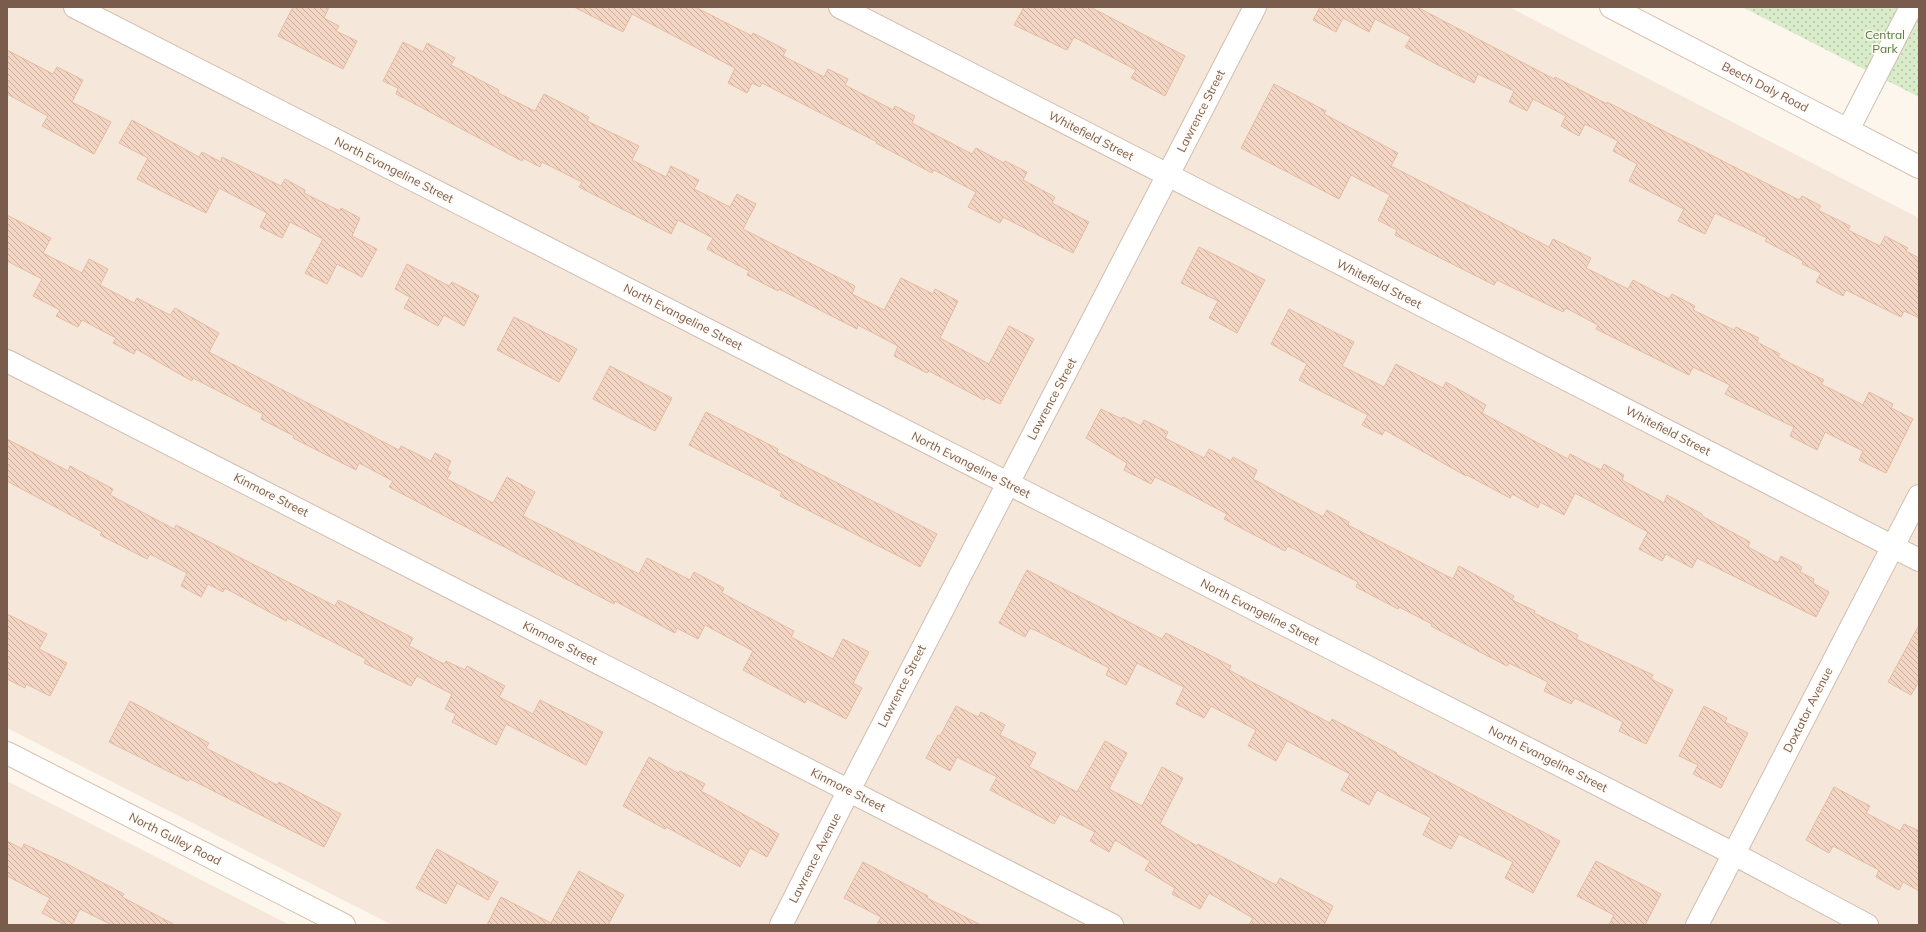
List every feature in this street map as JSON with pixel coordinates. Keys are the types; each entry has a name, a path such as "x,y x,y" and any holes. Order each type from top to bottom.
{"street":[{"name":"North Evangeline Street","path":"75,7 1734,854 1867,925"},
{"name":"Whitefield Street","path":"840,7 1919,560"},
{"name":"Lawrence Street","path":"849,790 1255,7"},
{"name":"Beech Daly Road","path":"1611,7 1919,167"},
{"path":"1848,130 1911,7"},
{"name":"Kinmore Street","path":"7,361 1112,925"},
{"name":"Doxtator Avenue","path":"1697,925 1919,496"},
{"name":"North Gulley Road","path":"7,753 344,925"},
{"name":"Lawrence Avenue","path":"781,925 849,790"}],"shaded area":[{"path":"7,7 1509,7 1919,218 1919,925 392,925 7,728"},
{"path":"7,781 290,925 7,925"}],"green space":[{"name":"Central Park","path":"1742,7 1919,7 1919,97"}],"building":[{"path":"293,7 329,7 324,18 339,26 336,31 357,41 343,69 278,36"},
{"path":"574,7 695,7 752,36 753,33 786,50 783,56 824,77 828,69 848,79 845,85 893,110 895,106 915,116 912,123 972,154 976,148 1004,163 1005,161 1027,172 1023,180 1055,197 1052,203 1089,222 1073,253 1003,217 1000,223 968,207 976,192 934,170 932,173 876,143 877,142 762,83 760,87 752,83 747,93 728,83 735,68 632,14 623,32"},
{"path":"1024,7 1090,7 1185,56 1165,96 1131,78 1136,70 1074,37 1067,50 1014,25"},
{"path":"1320,7 1417,7 1554,79 1555,77 1607,104 1607,102 1799,200 1802,196 1821,206 1818,210 1850,226 1848,230 1880,246 1885,236 1908,248 1906,251 1919,258 1919,318 1904,311 1901,317 1846,290 1843,296 1816,282 1821,273 1802,264 1803,261 1765,241 1767,238 1715,213 1705,234 1678,221 1684,209 1629,181 1637,164 1613,151 1618,141 1585,124 1579,136 1561,126 1566,116 1533,99 1527,111 1509,102 1514,91 1478,74 1474,83 1436,64 1405,47 1411,37 1375,19 1369,32 1343,18 1336,32 1313,20"},
{"path":"403,42 423,52 427,43 455,58 451,65 499,90 498,93 535,111 544,94 589,117 587,121 639,146 632,160 666,177 671,166 699,180 694,189 730,207 737,194 756,204 743,229 855,286 852,294 884,310 901,278 933,294 935,289 958,301 940,338 989,364 1009,326 1034,339 1000,404 986,397 984,400 929,371 927,373 894,356 898,346 858,325 857,329 779,289 778,291 747,275 749,271 707,249 713,238 678,220 671,234 579,187 582,182 542,162 540,167 523,158 522,161 396,94 398,88 383,81"},
{"path":"7,50 53,74 57,67 83,80 72,102 111,122 94,154 42,126 48,116 7,94"},
{"path":"1274,84 1326,111 1324,114 1398,153 1391,166 1549,247 1553,239 1591,258 1586,268 1628,289 1633,280 1669,299 1672,294 1695,306 1693,310 1734,330 1736,327 1759,338 1757,342 1780,354 1778,357 1824,380 1821,384 1863,405 1869,392 1893,404 1891,408 1913,419 1886,473 1859,460 1863,451 1825,432 1817,450 1790,436 1794,427 1725,394 1730,385 1693,367 1689,375 1596,329 1598,325 1566,308 1563,312 1497,280 1494,285 1395,235 1397,230 1378,220 1390,195 1351,175 1339,199 1241,148"},
{"path":"132,120 199,157 202,152 221,162 222,157 281,186 285,179 305,190 304,193 340,211 341,208 360,218 352,236 377,249 362,277 337,264 327,284 305,273 323,239 290,222 282,238 260,227 267,213 219,188 206,213 137,179 148,158 119,143"},
{"path":"7,215 51,238 43,253 82,273 89,259 108,269 100,285 134,303 137,298 170,315 175,308 219,333 209,352 399,450 401,446 431,461 435,453 451,461 447,470 451,472 447,479 493,503 507,477 535,492 523,516 639,574 647,558 690,580 694,572 724,588 722,593 794,631 791,637 833,659 843,639 869,652 853,683 862,688 846,719 807,699 805,703 743,670 753,651 705,625 698,639 677,628 675,633 615,601 614,604 389,487 393,481 359,463 356,470 293,438 294,436 261,419 263,414 193,378 192,381 136,349 134,354 113,343 116,338 82,320 78,327 56,316 60,310 33,296 42,279 7,261"},
{"path":"1199,247 1265,280 1237,333 1209,318 1218,301 1181,283"},
{"path":"407,264 449,286 452,282 479,296 464,326 444,315 438,326 404,308 410,297 395,289"},
{"path":"1289,309 1354,342 1342,366 1384,387 1396,364 1443,388 1446,382 1486,405 1482,413 1568,459 1570,454 1601,470 1604,464 1624,475 1622,480 1664,503 1667,495 1702,514 1702,516 1750,542 1748,547 1778,563 1781,556 1802,567 1800,572 1814,579 1813,583 1829,592 1816,617 1697,558 1692,568 1666,554 1662,561 1639,549 1648,532 1575,493 1564,515 1540,502 1538,508 1512,494 1510,498 1467,475 1466,476 1385,430 1382,435 1362,425 1368,415 1299,380 1307,364 1271,344"},
{"path":"514,317 577,349 559,382 497,350"},
{"path":"610,366 672,398 655,431 593,399"},
{"path":"1101,409 1122,419 1123,417 1141,426 1144,420 1168,432 1165,438 1204,458 1209,449 1231,461 1233,457 1257,470 1253,479 1323,517 1327,510 1349,522 1348,525 1453,579 1459,566 1514,596 1512,600 1535,611 1534,613 1578,635 1576,639 1653,675 1651,679 1673,690 1646,744 1619,731 1623,722 1575,698 1571,704 1544,691 1548,682 1509,663 1507,666 1431,626 1432,624 1399,607 1398,609 1356,587 1358,582 1288,546 1285,551 1224,519 1227,514 1176,487 1155,477 1151,484 1124,470 1127,463 1086,438"},
{"path":"706,412 778,449 777,452 937,534 920,567 780,496 782,492 689,445"},
{"path":"7,439 68,471 70,466 113,489 110,495 174,529 176,525 335,606 338,600 413,638 409,646 444,664 446,661 465,670 467,666 505,686 499,697 533,714 540,700 603,732 586,765 506,724 496,745 452,722 456,714 445,709 452,694 417,676 411,686 364,663 366,659 287,618 286,621 225,588 223,592 208,584 201,597 181,586 187,573 150,554 147,559 100,535 102,532 7,481"},
{"path":"1027,570 1162,639 1166,633 1231,666 1229,670 1330,723 1332,719 1560,841 1533,893 1505,878 1513,862 1459,834 1451,849 1423,835 1431,818 1377,790 1369,805 1341,790 1350,774 1287,741 1276,761 1248,746 1256,730 1211,706 1204,718 1176,704 1184,687 1137,663 1126,685 1106,675 1109,668 1039,632 1030,628 1025,637 999,623"},
{"path":"7,614 47,634 39,649 67,663 50,696 26,684 25,688 7,679"},
{"path":"1919,625 1919,681 1911,695 1888,682"},
{"path":"130,701 209,743 206,748 277,785 279,782 341,814 324,847 190,779 188,781 109,742"},
{"path":"956,706 978,717 981,712 1005,725 1000,735 1036,753 1029,767 1077,792 1105,741 1127,753 1109,789 1142,806 1162,767 1183,778 1160,824 1197,846 1198,844 1276,885 1280,878 1333,906 1324,925 1249,925 1253,918 1209,893 1200,909 1172,894 1175,888 1145,870 1150,861 1115,840 1109,852 1090,841 1095,832 1060,814 1054,824 990,790 997,777 957,757 950,771 926,758"},
{"path":"1704,706 1727,718 1725,722 1748,733 1721,788 1693,774 1698,765 1679,756"},
{"path":"649,757 678,773 680,771 705,784 701,791 779,834 767,857 750,848 740,867 666,827 665,829 623,806"},
{"path":"1834,787 1870,806 1866,813 1900,831 1904,824 1919,831 1919,891 1903,882 1899,890 1876,877 1879,870 1833,846 1829,853 1806,840"},
{"path":"7,841 22,849 24,844 67,864 124,894 122,897 175,925 112,925 80,909 72,925 65,925 42,913 50,898 7,876"},
{"path":"437,849 498,882 488,900 457,883 446,904 416,888"},
{"path":"1596,861 1661,894 1645,925 1609,925 1614,915 1577,896"},
{"path":"863,862 928,896 927,898 981,925 877,925 881,917 844,898"},
{"path":"579,871 624,895 608,925 487,925 501,897 551,923"}]}
